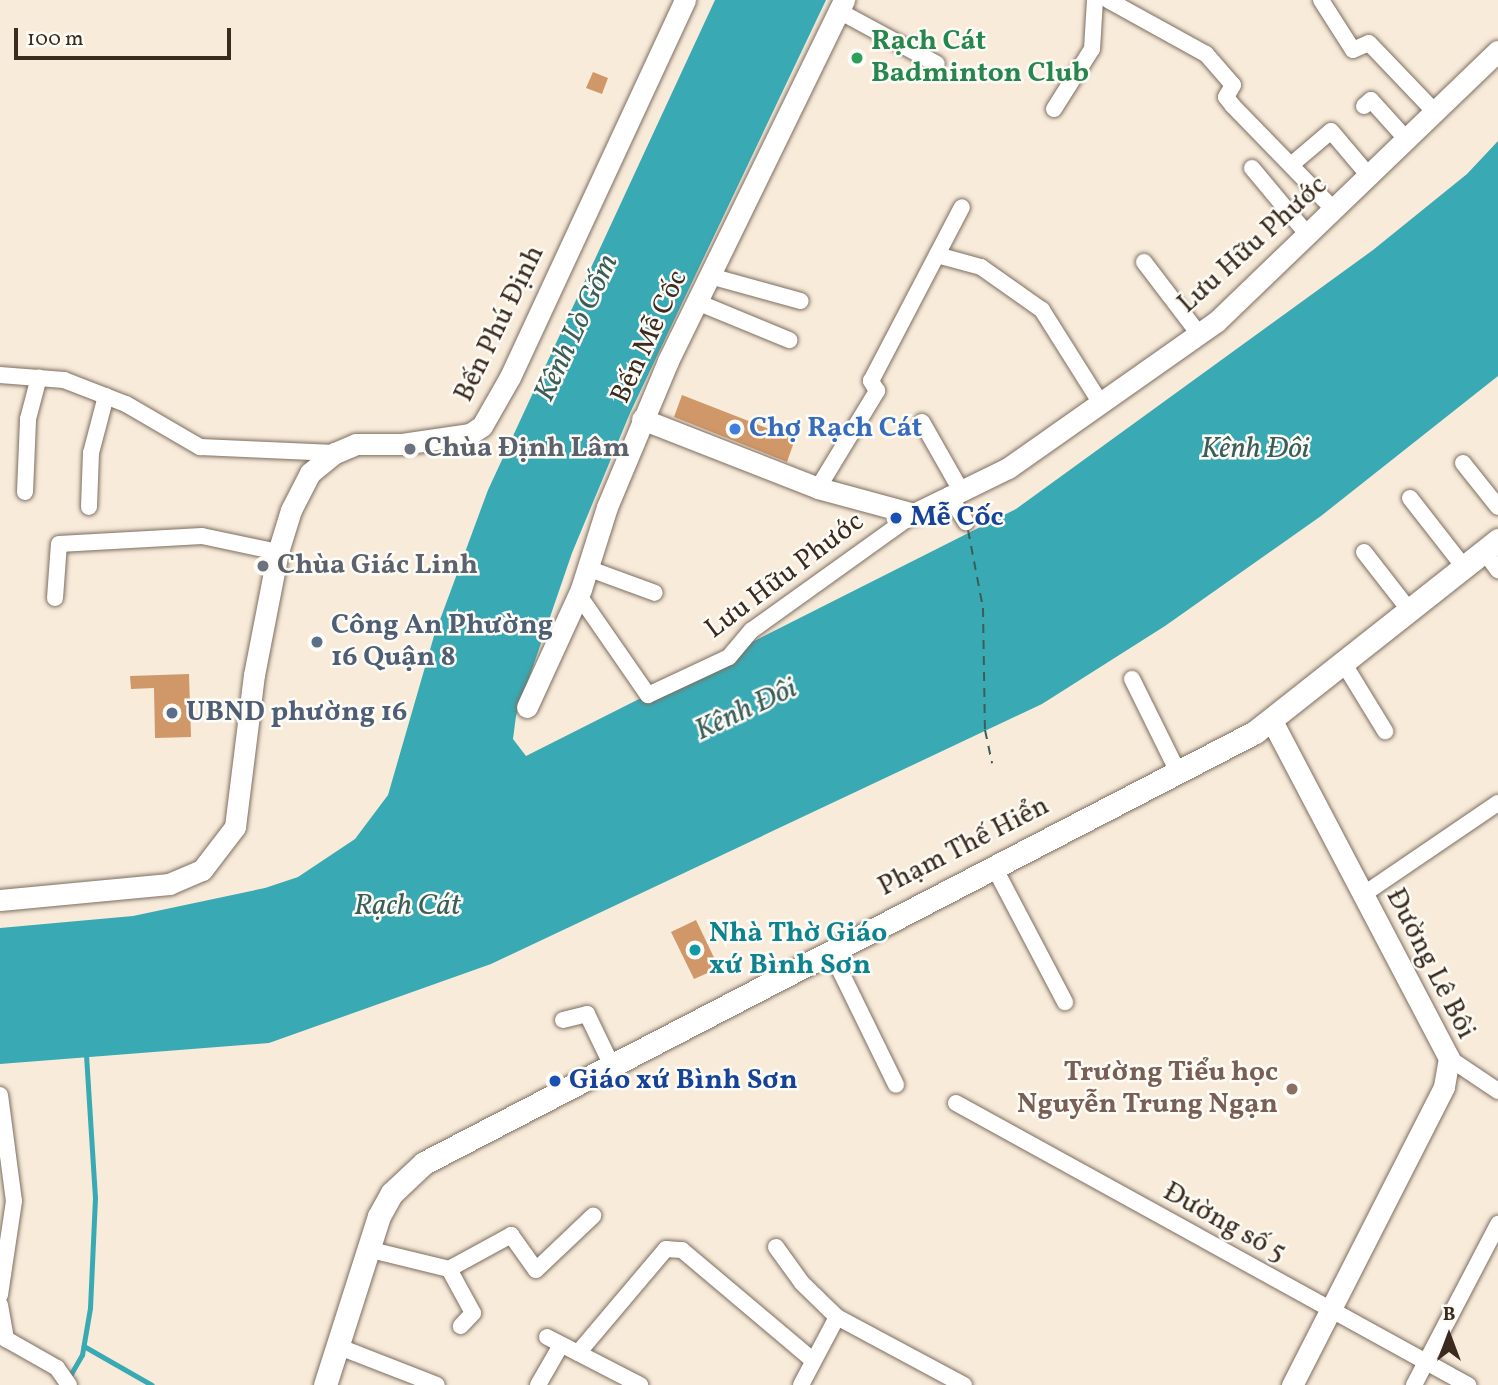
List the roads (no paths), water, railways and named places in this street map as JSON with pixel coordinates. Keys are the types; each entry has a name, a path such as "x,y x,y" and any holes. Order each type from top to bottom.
{"main road":[{"name":"Phạm Thế Hiển","path":"325,1385 367,1249 392,1193 424,1163 1272,721 1491,546"}],"street":[{"name":"Bến Phú Định","path":"0,900 169,884 202,870 235,827 254,675 278,552 291,510 310,473 335,453 356,444 402,444 470,435 482,426 510,377 685,0"},
{"path":"1054,109 1092,49 1095,0"},
{"path":"1108,0 1206,54 1233,85 1226,97 1233,106 1334,209"},
{"path":"1321,0 1353,50 1369,43 1436,113"},
{"path":"841,6 937,64"},
{"name":"Bến Mễ Cốc","path":"527,707 578,594 642,419 841,6"},
{"name":"Lưu Hữu Phước","path":"578,594 648,695 729,657 752,630 914,514 1008,468 1199,333 1370,177 1498,51"},
{"path":"1364,106 1371,100 1408,141"},
{"path":"1291,165 1331,131 1370,177"},
{"path":"1252,168 1307,234"},
{"path":"818,488 877,391 871,381 962,207"},
{"path":"937,254 981,267 1042,310 1100,402"},
{"path":"1144,262 1199,333"},
{"path":"710,276 801,301"},
{"path":"697,302 789,340"},
{"path":"0,374 64,380 106,396 200,447 335,453"},
{"path":"24,492 28,419 39,377"},
{"path":"89,507 91,453 106,396"},
{"name":"Lưu Hữu Phước","path":"642,419 818,488 914,514"},
{"path":"922,422 966,522"},
{"path":"1463,463 1498,507"},
{"path":"1410,498 1464,567"},
{"path":"55,598 59,544 202,536 278,552"},
{"path":"1491,546 1498,570"},
{"path":"1364,552 1410,611"},
{"path":"587,568 655,593"},
{"path":"1344,664 1385,731"},
{"path":"1132,679 1178,772"},
{"name":"Đường Lê Bôi","path":"1272,721 1448,1058 1444,1087 1292,1385"},
{"path":"1364,894 1498,803"},
{"path":"993,865 1065,1002"},
{"path":"830,950 896,1084"},
{"path":"563,1020 587,1014 612,1066"},
{"path":"1448,1058 1498,1091"},
{"path":"0,1095 14,1201 0,1295"},
{"name":"Đường số 5","path":"956,1103 1329,1312 1468,1385"},
{"path":"367,1249 450,1269 511,1235 536,1270 593,1216"},
{"path":"1414,1385 1498,1224"},
{"path":"776,1247 802,1283 837,1317 964,1385"},
{"path":"578,1353 666,1249 682,1250 814,1361"},
{"path":"450,1269 473,1313 461,1326"},
{"path":"0,1305 6,1339 57,1368 69,1385"},
{"path":"801,1385 837,1317"},
{"path":"538,1385 554,1341 640,1385"},
{"path":"337,1346 437,1385"}],"water":[{"path":"715,0 826,0 630,413 572,553 516,716 513,739 526,756 1016,509 1373,250 1467,174 1498,141 1498,376 1321,516 1165,626 1042,704 491,964 269,1043 0,1064 0,928 133,916 265,888 298,877 355,839 388,795 434,636 488,490"}],"waterway":[{"path":"68,1379 82,1355 90,1308 95,1198 86,1053"},
{"path":"84,1346 152,1385"}],"place":[{"name":"Rạch Cát Badminton Club","path":"857,58"},
{"name":"Chợ Rạch Cát","path":"735,429"},
{"name":"Chùa Định Lâm","path":"410,449"},
{"name":"Mễ Cốc","path":"896,518"},
{"name":"Chùa Giác Linh","path":"263,566"},
{"name":"Công An Phường 16 Quận 8","path":"317,642"},
{"name":"UBND phường 16","path":"172,713"},
{"name":"Nhà Thờ Giáo xứ Bình Sơn","path":"695,950"},
{"name":"Giáo xứ Bình Sơn","path":"555,1081"},
{"name":"Trường Tiểu học Nguyễn Trung Ngạn","path":"1292,1089"}],"water label":[{"name":"Kênh Lò Gốm","path":"577,328"},
{"name":"Kênh Đôi","path":"1255,449"},
{"name":"Kênh Đôi","path":"746,710"},
{"name":"Rạch Cát","path":"407,906"}]}
